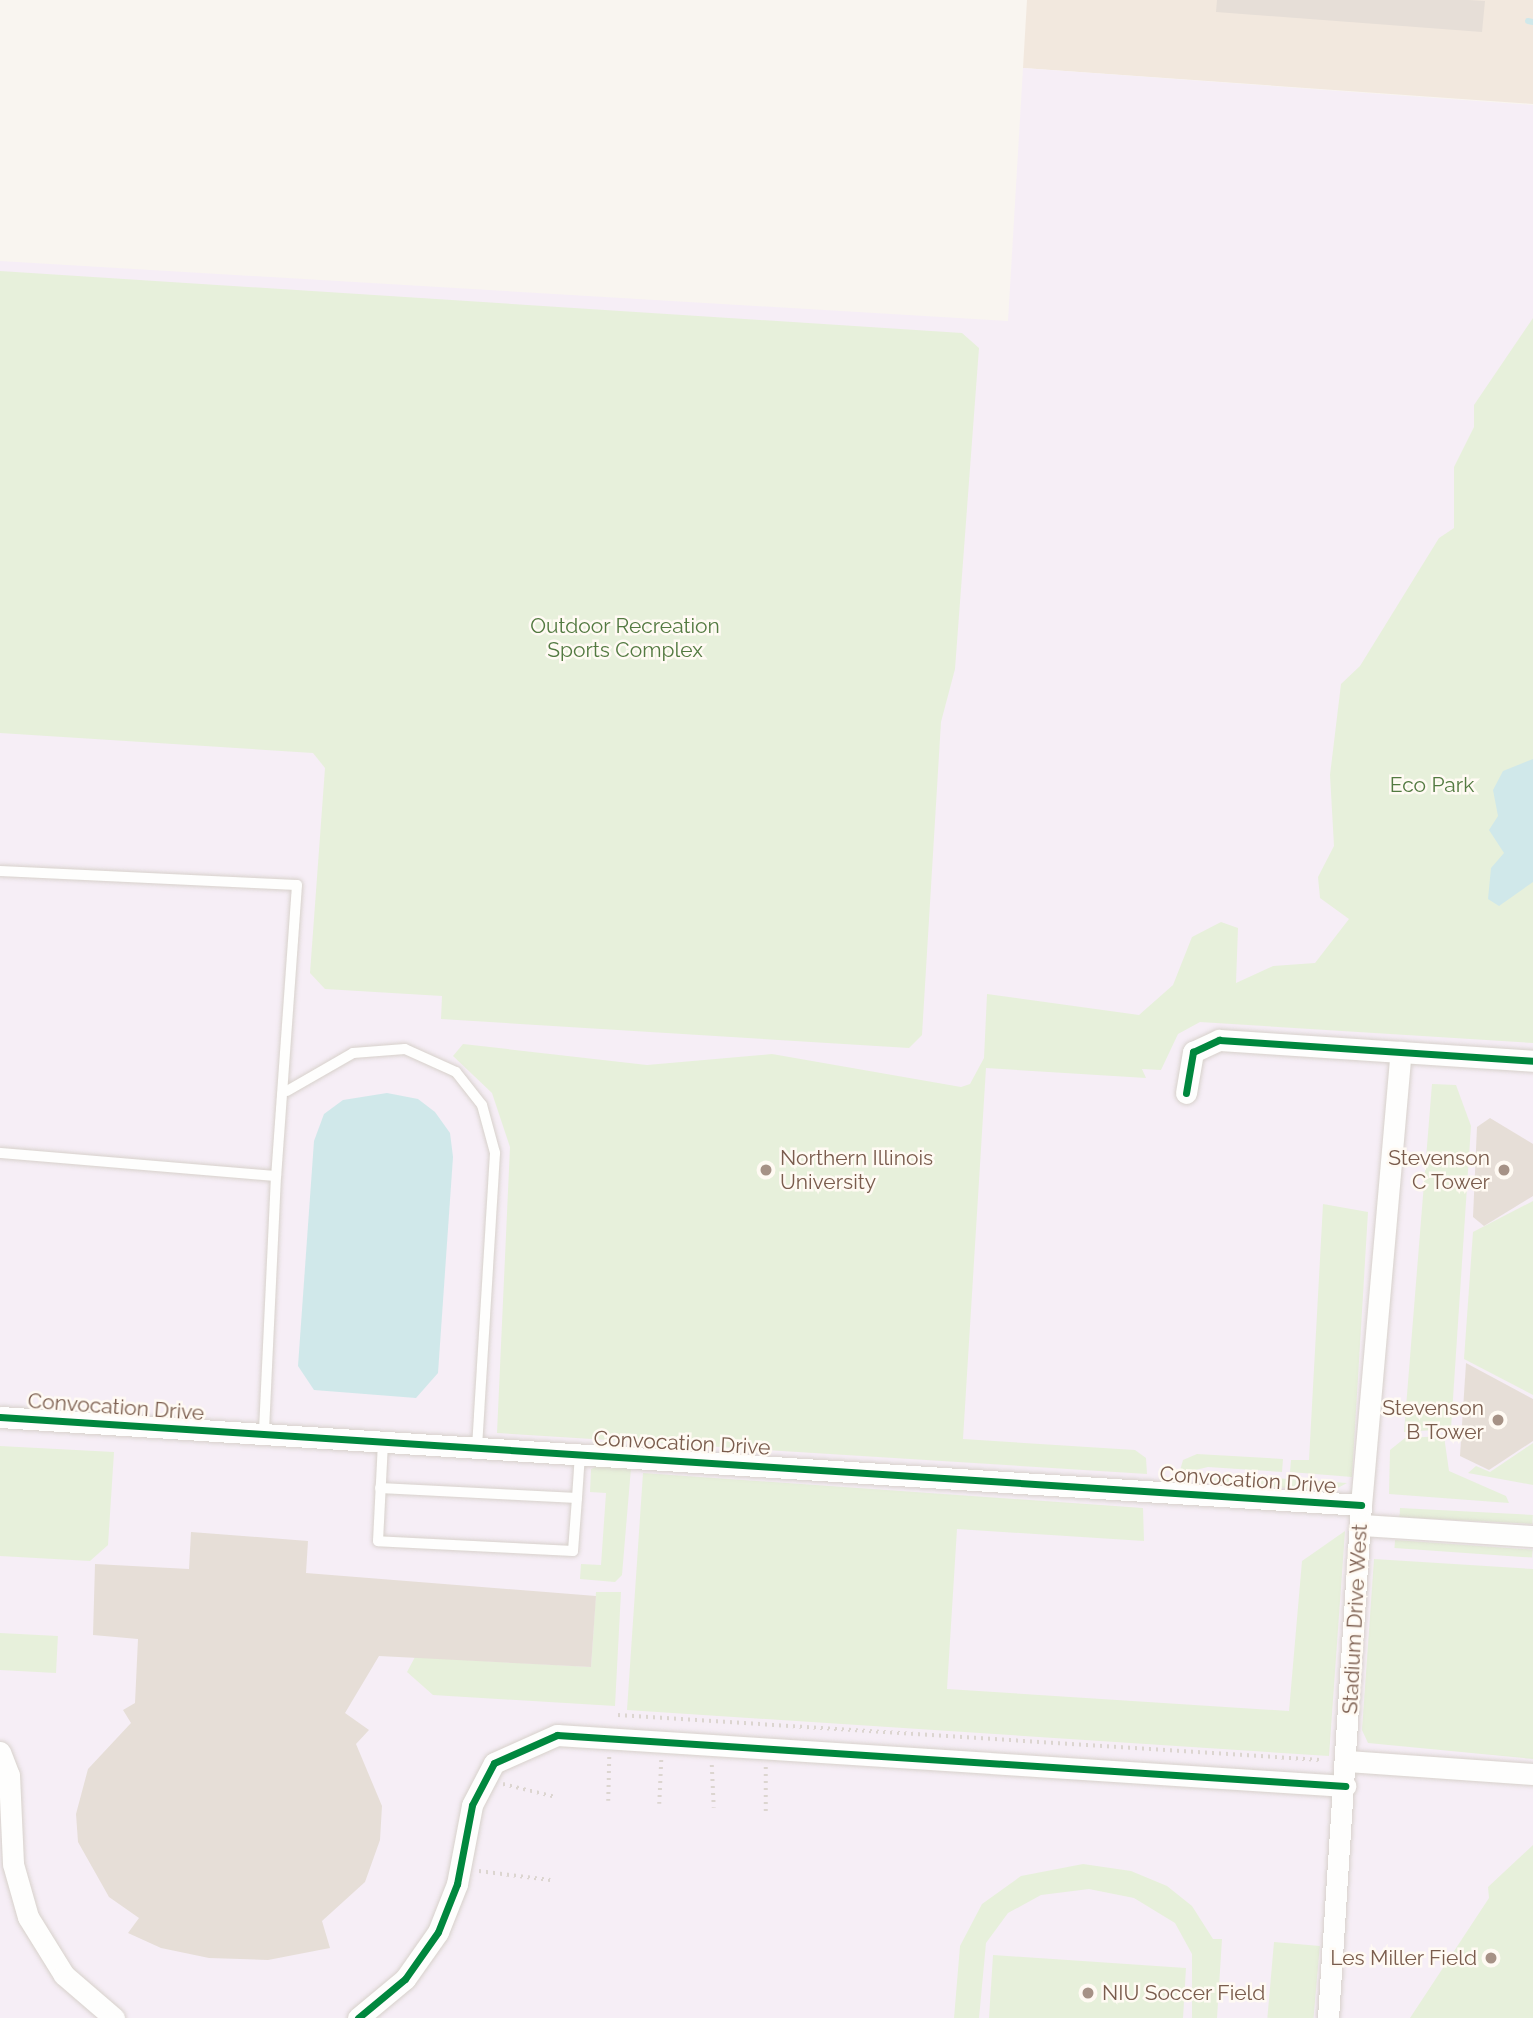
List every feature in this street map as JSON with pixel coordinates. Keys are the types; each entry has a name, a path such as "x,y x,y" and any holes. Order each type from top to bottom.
{"street":[{"path":"1186,1093 1193,1052 1219,1040 1533,1061"},
{"name":"Stadium Drive West","path":"1328,2018 1347,1761 1361,1515 1401,1052"},
{"name":"Convocation Drive","path":"0,1417 580,1454 1361,1515 1533,1536"},
{"path":"358,2018 405,1979 438,1931 483,1779 494,1763 535,1740 601,1736 1345,1786"},
{"path":"0,1752 9,1775 13,1864 28,1917 64,1975 114,2018"},
{"path":"1347,1761 1533,1774"}],"lane":[{"path":"0,871 297,885 287,1091 276,1176 264,1434"},
{"path":"287,1091 353,1053 405,1049 456,1072 482,1105 495,1153 477,1447"},
{"path":"0,1153 276,1176"},
{"path":"383,1442 377,1541 573,1551 580,1454"},
{"path":"380,1488 577,1498"}],"path":[{"path":"618,1715 1321,1760"},
{"path":"608,1751 608,1801"},
{"path":"659,1804 662,1755"},
{"path":"712,1756 714,1808"},
{"path":"766,1762 766,1812"},
{"path":"498,1782 556,1797"},
{"path":"474,1870 550,1880"}],"shaded area":[{"path":"1027,0 1533,0 1533,104 1023,68"},
{"name":"Northern Illinois University","path":"1023,68 1533,105 1533,2018 0,2018 0,261 1008,321"}],"green space":[{"name":"Outdoor Recreation Sports Complex","path":"0,271 962,333 979,348 955,669 941,722 922,1035 909,1048 441,1019 442,996 325,989 310,973 325,768 313,753 0,733"},
{"name":"Eco Park","path":"1533,318 1533,1043 1200,1022 1178,1034 1161,1070 1142,1069 1146,1078 986,1068 963,1439 1135,1450 1146,1458 1147,1474 497,1433 510,1147 492,1093 453,1056 463,1044 647,1065 772,1054 961,1087 970,1084 984,1058 987,994 1139,1015 1173,985 1192,937 1221,922 1238,928 1236,983 1273,966 1315,963 1349,919 1320,898 1318,877 1334,846 1330,775 1341,684 1360,666 1439,538 1454,528 1454,467 1474,427 1474,405"},
{"path":"1432,1084 1456,1085 1471,1126 1451,1429 1404,1432"},
{"path":"1533,1201 1533,1395 1464,1359 1473,1232"},
{"path":"1323,1204 1368,1212 1352,1477 1290,1472 1291,1460 1309,1460"},
{"path":"1444,1436 1449,1471 1506,1496 1509,1503 1389,1494 1390,1450 1405,1438"},
{"path":"1533,1443 1533,1485 1468,1473 1476,1466 1490,1472"},
{"path":"0,1446 114,1452 108,1545 90,1561 0,1556"},
{"path":"1197,1454 1283,1459 1282,1472 1208,1467 1179,1474 1183,1460"},
{"path":"598,1466 631,1468 622,1575 615,1582 580,1579 581,1564 601,1565 606,1493 590,1492 591,1469"},
{"path":"643,1473 1143,1508 1144,1541 957,1529 947,1689 1289,1711 1302,1561 1345,1531 1329,1756 627,1710"},
{"path":"1216,1474 1347,1483 1332,1491 1198,1482"},
{"path":"1400,1508 1533,1515 1532,1524 1400,1517"},
{"path":"1395,1540 1533,1550 1532,1558 1394,1548"},
{"path":"1374,1559 1533,1569 1533,1759 1368,1743 1362,1730"},
{"path":"596,1592 621,1592 615,1706 433,1695 407,1672 415,1657 591,1667"},
{"path":"0,1633 58,1636 56,1673 0,1670"},
{"name":"Les Miller Field","path":"1533,1845 1533,2018 1410,2018 1489,1898 1488,1887"},
{"path":"1083,1864 1131,1871 1167,1886 1192,1906 1213,1939 1222,1939 1217,2018 1192,2018 1192,1954 1175,1923 1134,1898 1089,1889 1041,1895 1008,1913 986,1943 979,2018 954,2018 960,1946 982,1904 1021,1876"},
{"path":"1274,1942 1320,1946 1314,2018 1267,2018"},
{"name":"NIU Soccer Field","path":"993,1955 1186,1968 1183,2018 989,2018"}],"water":[{"path":"1533,759 1533,882 1499,906 1488,899 1491,868 1504,853 1489,830 1498,816 1493,790 1503,771"},
{"path":"387,1093 418,1099 435,1112 450,1133 453,1157 438,1373 416,1398 314,1390 298,1366 314,1141 324,1114 343,1100"}],"building":[{"path":"1217,0 1485,1 1482,32 1216,12"},
{"name":"Stevenson C Tower","path":"1490,1118 1533,1144 1533,1196 1484,1226 1473,1217 1477,1127"},
{"name":"Stevenson B Tower","path":"1466,1363 1533,1399 1533,1441 1489,1470 1460,1456"},
{"path":"191,1532 308,1541 306,1573 596,1596 591,1667 379,1656 345,1713 369,1730 356,1744 382,1806 380,1840 365,1882 322,1921 330,1948 268,1960 209,1958 161,1948 128,1933 139,1918 109,1897 78,1842 76,1814 88,1769 131,1723 123,1710 135,1703 138,1639 93,1635 95,1564 189,1569"}],"waterway":[{"path":"1528,21 1533,22"}],"cycle path":[{"path":"1186,1093 1193,1052 1219,1040 1533,1061"},
{"path":"0,1417 1361,1505"},
{"path":"358,2018 405,1979 438,1932 457,1884 472,1805 494,1763 557,1735 1345,1786"}],"place":[{"name":"Northern Illinois University","path":"766,1170"},
{"name":"Stevenson C Tower","path":"1504,1170"},
{"name":"Stevenson B Tower","path":"1498,1420"},
{"name":"Les Miller Field","path":"1491,1958"},
{"name":"NIU Soccer Field","path":"1088,1993"}]}
